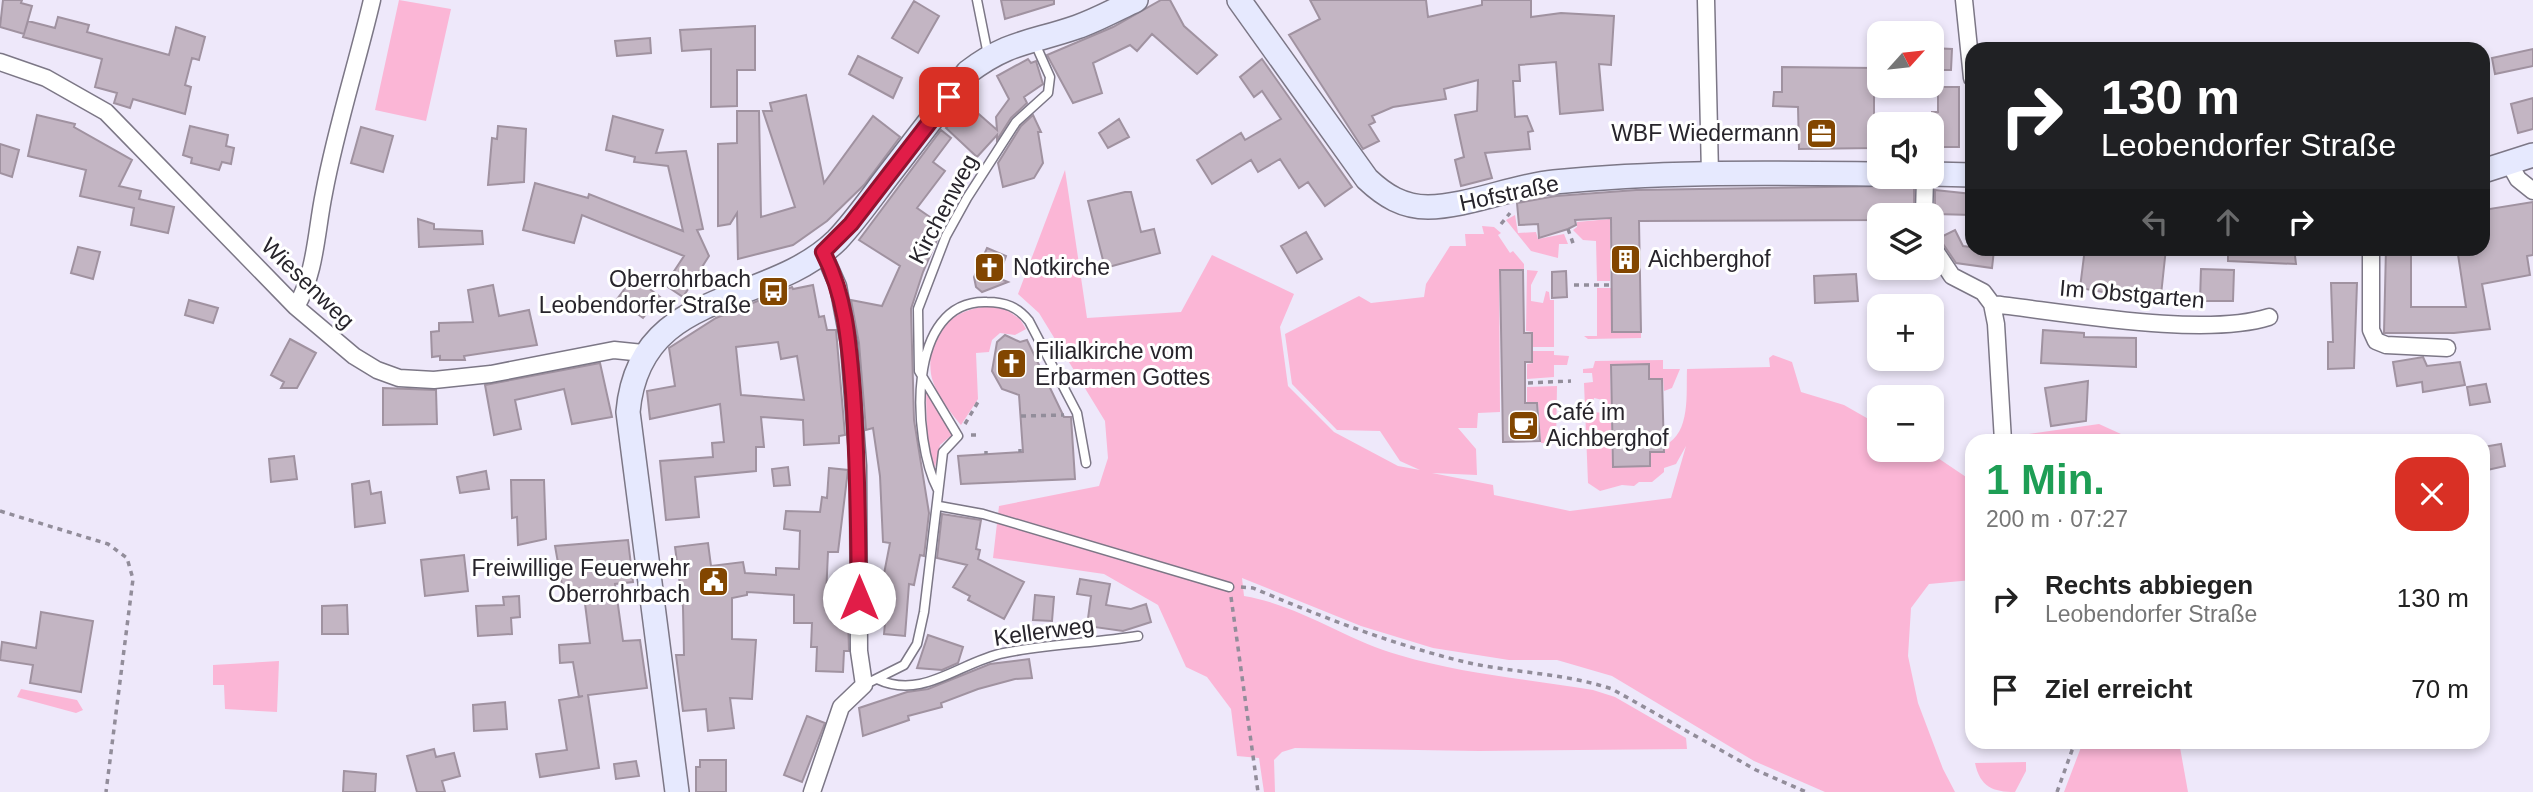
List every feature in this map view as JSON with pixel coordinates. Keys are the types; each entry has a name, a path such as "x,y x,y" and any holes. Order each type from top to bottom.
{"main road":[{"path":"677,792 628,411 630,391 643,353 655,340 687,318 823,252 851,224 968,72 989,57 1033,38 1078,27 1136,0"},
{"name":"Hofstraße","path":"1239,0 1367,179 1378,190 1402,204 1443,206 1518,187 1574,180 1710,174 1867,174"},
{"path":"2490,169 2533,155"},
{"path":"1944,175 1965,176"}],"street":[{"path":"296,307 305,290 313,263 324,192 372,0"},
{"path":"1706,0 1710,174"},
{"path":"1964,0 1968,42"},
{"name":"Wiesenweg","path":"0,62 46,78 106,112 296,307 354,356 399,378 471,377 614,350 643,353"},
{"path":"2509,163 2518,179 2533,191"},
{"path":"812,792 841,707 870,682 859,651 858,466 849,344 838,286 823,252"},
{"path":"2371,256 2371,330 2376,341 2386,345 2447,348"},
{"path":"1944,267 1983,292 1992,304 1996,324 2003,434"},
{"name":"Im Obstgarten","path":"1992,304 2179,323 2245,323 2269,317"}],"lane":[{"path":"977,0 989,57"},
{"name":"Kirchenweg","path":"870,682 904,665 917,644 939,506 943,452 958,436 917,364 918,309 946,236 1007,134 1024,114 1041,101 1051,85 1033,38"},
{"name":"Kirchenweg","path":"939,493 928,468 921,437 919,395 934,334 948,313 973,302 1007,304 1029,321 1077,413 1086,463"},
{"path":"939,506 983,514 1230,587"},
{"name":"Kellerweg","path":"870,682 897,685 925,683 1003,653 1138,636"}],"path":[{"path":"1501,224 1513,212"},
{"path":"1568,229 1574,246"},
{"path":"1574,285 1612,285"},
{"path":"1528,383 1571,381"},
{"path":"958,436 978,402"},
{"path":"1021,416 1077,413"},
{"path":"0,512 108,544 127,558 133,579 106,792"},
{"path":"1258,792 1230,587 1253,588 1348,628 1465,662 1590,682 1612,689 1756,770 1807,792"},
{"path":"2057,792 2073,749"}],"shaded area":[{"path":"399,0 451,9 426,121 375,110"},
{"path":"1065,170 1087,318 1181,312 1212,255 1294,294 1280,327 1288,386 1334,432 1398,466 1420,470 1400,461 1380,431 1337,430 1292,384 1285,334 1359,296 1371,303 1424,297 1426,284 1450,246 1466,246 1465,234 1484,234 1482,226 1494,227 1501,233 1498,235 1510,253 1513,251 1524,264 1524,269 1499,270 1500,412 1478,413 1477,428 1458,428 1476,449 1477,475 1432,473 1493,485 1494,495 1570,511 1671,498 1686,446 1676,464 1664,468 1664,472 1652,482 1639,482 1634,486 1622,485 1600,491 1588,483 1584,383 1593,382 1592,373 1583,373 1583,369 1593,368 1595,361 1663,360 1663,369 1680,369 1672,388 1664,391 1663,378 1649,379 1648,364 1610,365 1612,467 1650,466 1651,452 1665,452 1665,445 1673,439 1683,422 1687,369 1770,367 1769,358 1773,355 1792,362 1801,392 1844,405 1867,418 1867,462 1944,462 1965,476 1965,581 1929,584 1911,608 1908,656 1918,703 1943,769 1955,792 1825,792 1754,761 1612,676 1557,660 1509,660 1433,648 1361,626 1242,578 1244,596 1284,607 1379,649 1447,667 1593,690 1615,697 1686,738 1687,749 1479,751 1295,748 1282,752 1274,760 1275,792 1264,792 1259,758 1237,756 1231,709 1207,677 1186,667 1158,605 1104,574 993,558 999,506 1099,486 1108,458 1105,421 1039,313 1018,294","holes":["1594,398 1607,401 1605,413 1592,412"]},
{"path":"1515,215 1518,233 1536,232 1538,239 1564,234 1568,244 1559,244 1558,258 1531,251 1506,220"},
{"path":"1610,219 1610,281 1597,281 1596,241 1583,240 1573,230 1577,227 1577,222"},
{"path":"1527,270 1538,271 1531,285 1531,301 1543,303 1546,291 1549,292 1550,300 1554,300 1554,347 1533,347 1533,332 1526,331"},
{"path":"1597,288 1612,288 1641,332 1641,338 1588,339 1584,336 1597,336"},
{"path":"986,306 1001,306 1020,319 1026,329 1015,335 1000,333 992,340 989,352 976,353 978,399 961,425 935,388 931,374 934,343 939,331 959,314"},
{"path":"1533,351 1554,351 1554,355 1569,356 1567,365 1554,365 1554,377 1527,379 1527,364 1533,363"},
{"path":"1557,386 1556,443 1541,443 1538,402 1527,402 1527,387"},
{"path":"926,388 953,434 940,445 934,472 927,445"},
{"path":"2099,424 2121,434 2028,434"},
{"path":"279,661 277,712 225,709 224,685 213,685 213,665"},
{"path":"21,689 77,700 83,710 76,713 17,697"},
{"path":"2080,749 2180,749 2188,792 2064,792"},
{"path":"2026,762 2026,771 2015,792 2000,791 1984,783 1975,763"}],"building":[{"path":"3,0 22,0 21,3 32,6 24,34 0,27"},
{"path":"1001,0 1054,0 1054,4 1005,19"},
{"path":"1161,0 1170,0 1184,26 1217,55 1197,74 1152,34 1137,51 1130,45 1093,63 1102,93 1073,103 1047,55 1113,27"},
{"path":"1310,0 1426,0 1428,17 1482,5 1482,0 1531,0 1531,17 1561,13 1614,16 1611,65 1599,64 1603,110 1560,114 1556,62 1519,65 1520,81 1513,81 1515,117 1527,116 1533,131 1528,132 1530,149 1485,153 1492,178 1461,186 1455,160 1464,157 1455,115 1477,111 1478,80 1444,89 1446,99 1393,107 1372,116 1375,122 1369,125 1379,141 1363,149 1289,35 1320,19"},
{"path":"914,1 939,16 918,53 892,38"},
{"path":"58,17 89,25 87,32 169,55 176,27 205,37 199,60 192,58 185,85 191,87 185,114 133,99 130,108 114,103 117,93 95,87 102,59 23,37 28,21 55,28"},
{"path":"755,26 755,70 737,70 737,106 711,107 711,49 682,51 680,30"},
{"path":"650,38 651,53 617,56 615,41"},
{"path":"1944,49 1952,49 1951,70 1944,70"},
{"path":"2533,49 2533,66 2495,74 2492,58"},
{"path":"858,56 902,78 893,98 849,74"},
{"path":"1028,59 1031,63 1036,61 1043,84 1024,97 1027,103 1011,118 997,140 997,135 977,157 946,128 959,115 964,119 973,109 997,130 996,117 1009,99 997,76"},
{"path":"1262,59 1352,187 1325,206 1308,182 1299,188 1280,159 1258,172 1251,160 1212,184 1197,160 1241,133 1245,140 1281,119 1262,91 1254,97 1240,77"},
{"path":"1782,67 1867,68 1867,98 1874,98 1874,112 1867,112 1867,148 1799,149 1798,107 1773,106 1774,92 1782,92"},
{"path":"1944,87 1959,87 1959,147 1944,147 1944,112 1938,112 1938,98 1944,98"},
{"path":"806,95 824,183 873,116 900,137 864,185 827,221 793,245 738,259 737,213 730,224 718,226 718,144 737,143 737,111 759,111 761,217 795,207 763,111 772,111 770,103"},
{"path":"2533,98 2533,129 2518,133 2511,104"},
{"path":"37,115 75,124 74,127 132,160 119,186 141,191 139,199 174,207 168,233 131,225 134,208 80,196 86,170 28,156"},
{"path":"1033,115 1041,132 1038,132 1043,163 1034,178 1003,187 998,163 1021,126"},
{"path":"613,116 663,130 656,153 686,151 703,229 697,230 709,256 683,297 665,285 684,256 582,215 574,243 523,230 535,183 588,198 589,194 683,231 668,166 634,162 635,157 606,150"},
{"path":"1119,119 1129,137 1108,148 1099,133"},
{"path":"190,126 228,135 226,146 234,148 231,164 222,162 219,170 191,163 192,158 183,155"},
{"path":"498,126 526,129 524,182 488,185 492,138 497,139"},
{"path":"361,127 393,136 383,172 351,163"},
{"path":"941,130 951,138 933,162 945,171 917,208 943,226 923,272 911,309 914,420 929,513 924,556 920,555 914,585 909,584 905,636 884,634 889,580 883,579 890,543 883,542 880,476 873,428 866,430 859,343 851,300 882,306 900,266 859,240"},
{"path":"0,144 19,150 12,177 0,173"},
{"path":"1867,187 1867,189 1914,189 1914,203 1867,203 1867,220 1639,221 1641,332 1612,332 1611,218 1575,220 1576,225 1568,229 1539,238 1538,224 1519,225 1517,203 1556,196 1636,190"},
{"path":"1935,190 1965,193 1965,215 1944,214 1944,203 1935,203"},
{"path":"1131,192 1141,232 1154,229 1160,253 1105,268 1088,201"},
{"path":"2533,202 2533,255 2527,256 2530,275 2482,284 2490,329 2454,333 2384,333 2386,256 2411,256 2411,307 2466,307 2458,256 2490,256 2490,209"},
{"path":"418,219 434,224 434,229 482,231 483,244 419,247"},
{"path":"1955,230 1965,246 1965,256 1993,256 1992,268 1956,263 1944,245 1944,236"},
{"path":"1306,232 1322,259 1297,273 1281,246"},
{"path":"78,247 100,252 93,279 71,273"},
{"name":"Notkirche","path":"987,248 1006,256 998,278 1008,282 982,292 976,287 974,277"},
{"path":"2084,256 2165,256 2161,295 2142,293 2142,299 2080,288"},
{"path":"2228,256 2295,256 2296,264 2228,261"},
{"path":"2201,269 2234,270 2233,301 2200,301"},
{"path":"1500,270 1523,270 1524,333 1532,333 1532,362 1525,362 1525,403 1537,403 1540,441 1503,442"},
{"path":"1566,271 1567,297 1552,298 1552,272"},
{"path":"1856,274 1858,301 1815,303 1814,276"},
{"path":"634,277 660,297 643,318 617,299"},
{"path":"2331,283 2357,283 2354,368 2328,369 2328,342 2333,342"},
{"path":"493,285 499,316 529,310 537,345 464,356 465,360 440,360 440,356 432,357 431,332 439,331 439,323 473,322 468,290"},
{"path":"813,285 819,317 824,316 827,330 836,330 845,435 839,436 839,443 804,445 803,420 761,417 764,447 756,447 756,471 695,477 699,517 666,520 660,461 713,457 712,443 724,442 720,404 650,419 647,391 675,386 669,348 716,318 792,287","holes":["778,342 781,359 797,356 804,400 741,395 736,347"]},
{"path":"189,300 218,308 213,323 185,315"},
{"path":"2043,330 2084,333 2084,337 2136,338 2136,367 2041,363"},
{"path":"1005,335 1020,342 1027,340 1064,417 1071,417 1075,479 961,484 958,456 1023,452 1019,395 1002,389 992,371 997,342"},
{"path":"290,339 316,353 297,388 281,388 284,382 271,375"},
{"path":"2423,357 2427,366 2460,362 2465,385 2423,392 2422,382 2397,386 2393,362"},
{"path":"600,363 612,417 572,424 564,389 515,400 521,429 494,435 485,385"},
{"path":"1649,364 1649,379 1662,379 1664,452 1650,452 1650,466 1613,467 1611,365"},
{"path":"2088,381 2086,421 2051,426 2045,388"},
{"path":"2486,384 2490,402 2470,405 2467,387"},
{"path":"383,388 436,390 437,424 383,425"},
{"path":"2501,444 2505,466 2490,469 2490,446"},
{"path":"294,456 297,479 271,482 269,459"},
{"path":"788,467 790,485 774,486 772,469"},
{"path":"829,468 848,470 838,552 828,552 826,596 830,597 829,615 848,616 849,651 844,651 843,672 816,671 817,647 811,647 812,623 794,623 794,595 747,592 747,595 732,598 732,639 756,640 752,699 730,698 734,728 708,731 706,709 683,711 676,655 684,655 683,607 675,547 708,543 711,566 743,562 745,573 776,575 776,568 799,569 800,531 784,529 786,511 820,512 822,497 827,498"},
{"path":"486,471 489,489 460,493 457,477"},
{"path":"511,480 544,480 546,539 518,545 517,517 512,518"},
{"path":"369,481 371,494 381,492 385,523 355,527 352,484"},
{"path":"942,514 981,520 976,549 980,550 978,559 1024,582 1004,619 968,600 970,596 953,587 967,565 937,558"},
{"path":"628,540 633,582 615,584 623,641 640,640 647,688 588,695 599,768 540,777 536,754 567,750 559,700 579,697 573,662 560,663 559,645 590,643 583,588 563,591 555,546"},
{"path":"464,555 468,591 425,596 421,560"},
{"path":"1080,579 1110,584 1106,605 1131,609 1146,604 1151,622 1123,631 1087,626 1091,596 1077,594"},
{"path":"1035,595 1054,597 1052,621 1033,620"},
{"path":"519,596 520,617 511,618 512,634 478,636 476,606 504,605 503,597"},
{"path":"347,605 348,634 322,634 322,606"},
{"path":"41,612 93,621 81,692 30,683 33,665 0,660 2,642 36,648"},
{"path":"928,635 963,647 958,663 942,670 917,668"},
{"path":"1029,659 1032,678 1015,679 978,689 941,703 942,707 908,716 909,720 863,736 859,708 907,692 928,689 990,664"},
{"path":"505,702 507,729 474,731 473,705"},
{"path":"807,716 825,723 802,782 784,775"},
{"path":"434,749 436,757 454,753 460,776 442,781 445,792 417,792 407,756"},
{"path":"700,760 726,760 726,792 696,792 696,767 700,767"},
{"path":"636,761 639,776 616,779 614,764"},
{"path":"344,771 376,774 375,792 343,792"}],"place":[{"name":"WBF Wiedermann","path":"1822,133"},
{"name":"Aichberghof","path":"1625,259"},
{"name":"Notkirche","path":"990,267"},
{"name":"Oberrohrbach Leobendorfer Straße","path":"774,292"},
{"name":"Filialkirche vom Erbarmen Gottes","path":"1012,364"},
{"name":"Café im Aichberghof","path":"1523,425"},
{"name":"Freiwillige Feuerwehr Oberrohrbach","path":"713,581"}],"route":[{"path":"859,598 858,466 847,324 838,286 823,252 851,224 949,97"}]}
